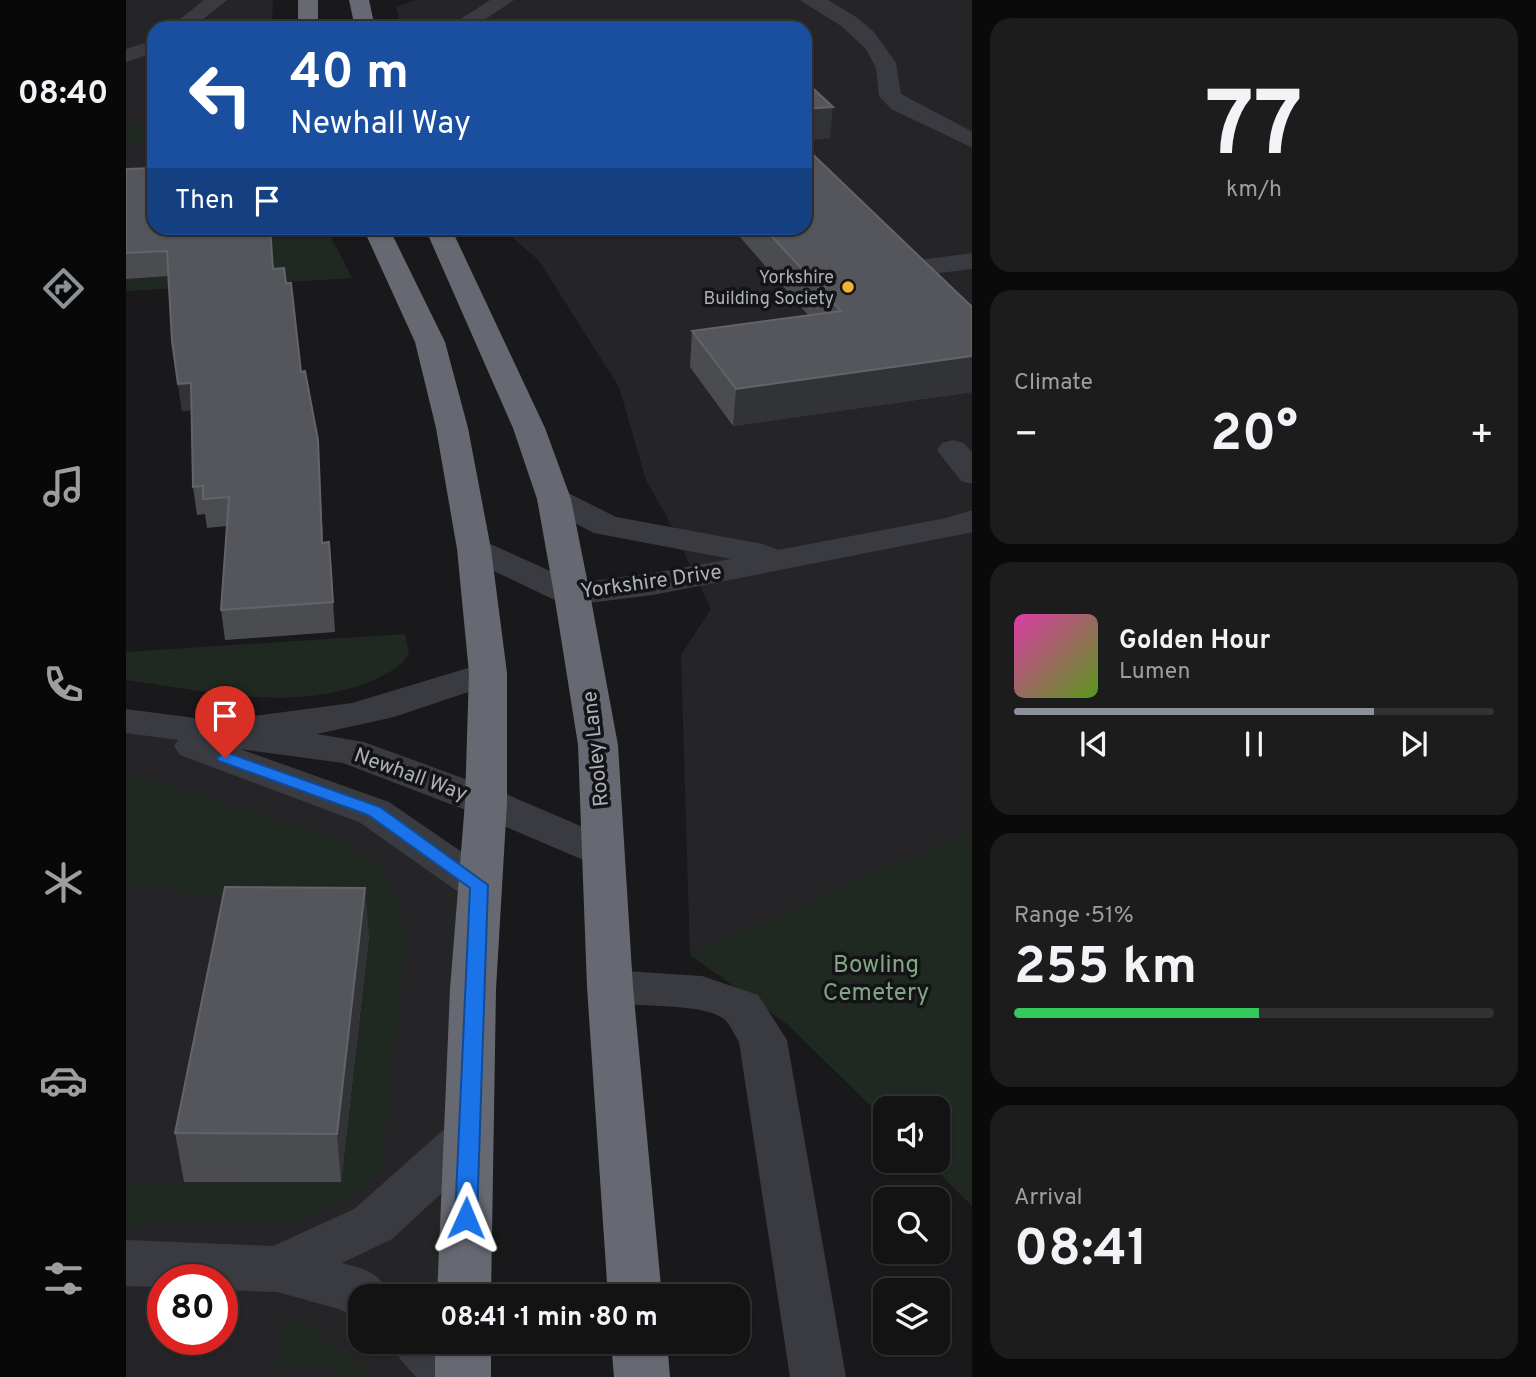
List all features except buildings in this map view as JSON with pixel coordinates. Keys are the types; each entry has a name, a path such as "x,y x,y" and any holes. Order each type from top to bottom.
{"highway":[{"path":"308,0 308,21"},
{"path":"359,0 364,21"},
{"path":"379,235 430,342 452,428 474,550 488,673 486,802 479,885 467,1139 464,1284"},
{"name":"Rooley Lane","path":"441,235 529,428 554,499 572,594 598,745 610,987 634,1284"},
{"path":"463,1354 463,1377"},
{"path":"640,1354 642,1377"}],"street":[{"path":"188,21 217,0"},
{"path":"469,21 504,0"},
{"path":"810,0 842,18 881,53 888,71 890,96 899,104 972,141"},
{"path":"126,56 147,48"},
{"path":"943,296 914,268 972,261"},
{"name":"Yorkshire Drive","path":"554,499 606,526 793,558"},
{"name":"Yorkshire Drive","path":"474,550 572,594 653,584 953,527 972,520"},
{"name":"Newhall Way","path":"126,721 292,726 384,707 488,673"},
{"path":"126,721 374,811 479,885"},
{"name":"Newhall Way","path":"126,721 350,751 486,802 604,852"},
{"path":"610,987 702,993 741,1007 763,1040 818,1377"},
{"path":"277,1269 373,1224 467,1139"},
{"path":"126,1263 277,1269 348,1288"},
{"path":"431,1354 453,1377"}],"shaded area":[{"path":"126,0 273,0 272,21 147,21 147,235 330,235 352,278 126,291"},
{"path":"416,0 972,0 972,830 690,955 681,655 711,609 666,515 646,480 619,387 539,261 510,235 812,235 812,21 400,21 396,7"},
{"path":"126,722 374,812 479,885 464,1284 348,1284 348,1354 463,1354 463,1377 126,1377"}],"green space":[{"path":"147,122 147,140 126,142 126,126"},
{"path":"271,235 330,235 352,278 126,291 126,279 273,269"},
{"path":"405,634 409,653 403,662 376,679 346,690 284,698 252,697 126,680 126,652"},
{"path":"126,772 328,836 350,846 376,864 399,900 405,944 381,1172 340,1204 302,1220 126,1227 126,1184 341,1182 369,935 241,901 131,884 126,900"},
{"name":"Bowling Cemetery","path":"972,830 972,1206 939,1173 950,1173 950,1096 873,1096 873,1108 787,1024 690,955"},
{"path":"282,1321 302,1322 367,1370 367,1377 332,1377 333,1366 276,1369"}],"place":[{"name":"Yorkshire Building Society","path":"848,287"}],"route":[{"path":"225,758 374,811 479,885 466,1218"}]}
